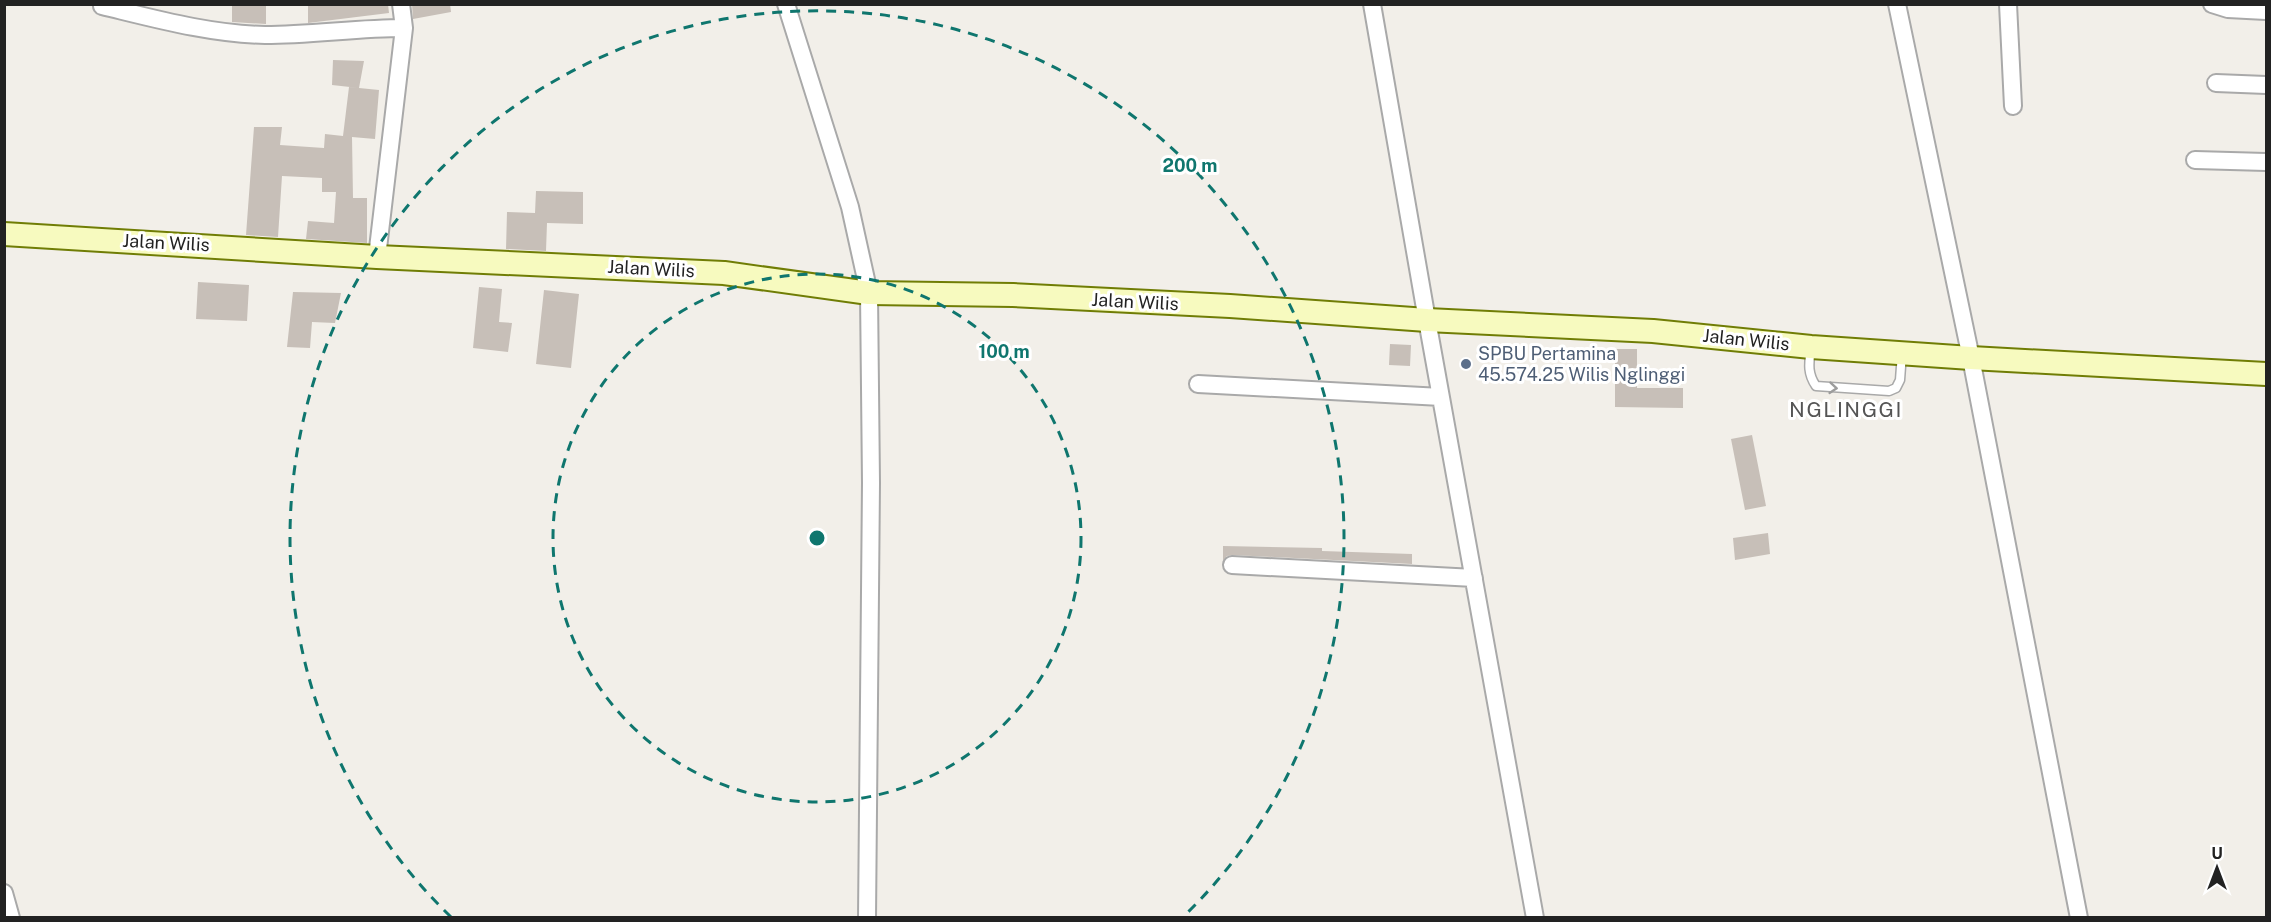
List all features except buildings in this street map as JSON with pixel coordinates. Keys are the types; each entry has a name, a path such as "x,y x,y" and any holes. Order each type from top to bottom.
{"main road":[{"name":"Jalan Wilis","path":"4,234 377,257 724,273 869,293 1013,295 1230,306 1427,320 1653,331 1812,347 1971,358 2266,374"}],"street":[{"path":"377,257 404,28 401,4"},
{"path":"786,4 850,207 869,293 871,483 867,918"},
{"path":"1372,4 1535,918"},
{"path":"1897,4 1971,358 2079,918"},
{"path":"2008,4 2013,106"},
{"path":"2212,4 2228,9 2266,11"},
{"path":"102,6 189,27 228,33 266,35 404,28"},
{"path":"2216,83 2266,85"},
{"path":"2195,160 2266,162"},
{"path":"1198,384 1441,397"},
{"path":"1232,565 1474,578"},
{"path":"4,893 11,918"}],"lane":[{"path":"1812,347 1810,378 1816,386 1836,388 1889,391 1896,388 1900,380 1902,353"}],"place":[{"name":"SPBU Pertamina 45.574.25 Wilis Nglinggi","path":"1466,364"}],"district":[{"name":"NGLINGGI","path":"1846,410"}]}
